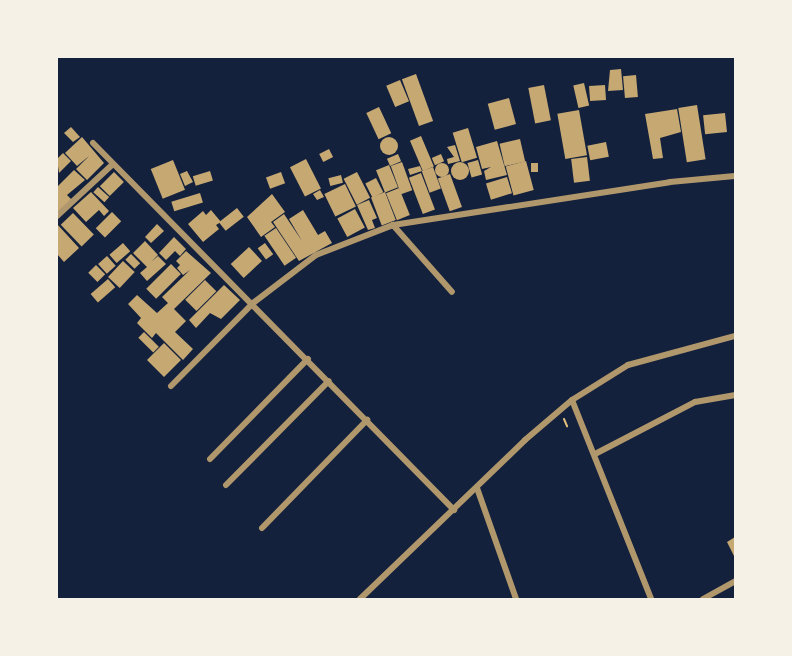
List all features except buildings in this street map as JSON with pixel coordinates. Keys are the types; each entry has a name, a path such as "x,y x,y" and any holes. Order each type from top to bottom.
{"street":[{"path":"93,143 253,303 454,510"},
{"path":"57,216 113,164"},
{"path":"171,386 253,303 316,255 393,225 670,182 735,176"},
{"path":"393,225 452,292"},
{"path":"360,599 523,442 572,400 628,366 735,336"},
{"path":"210,459 308,359"},
{"path":"226,485 329,381"},
{"path":"595,454 695,402 735,395"},
{"path":"572,400 651,599"},
{"path":"262,528 367,420"},
{"path":"477,488 516,599"},
{"path":"703,599 735,581"}],"path":[{"path":"564,419 567,426"}]}
